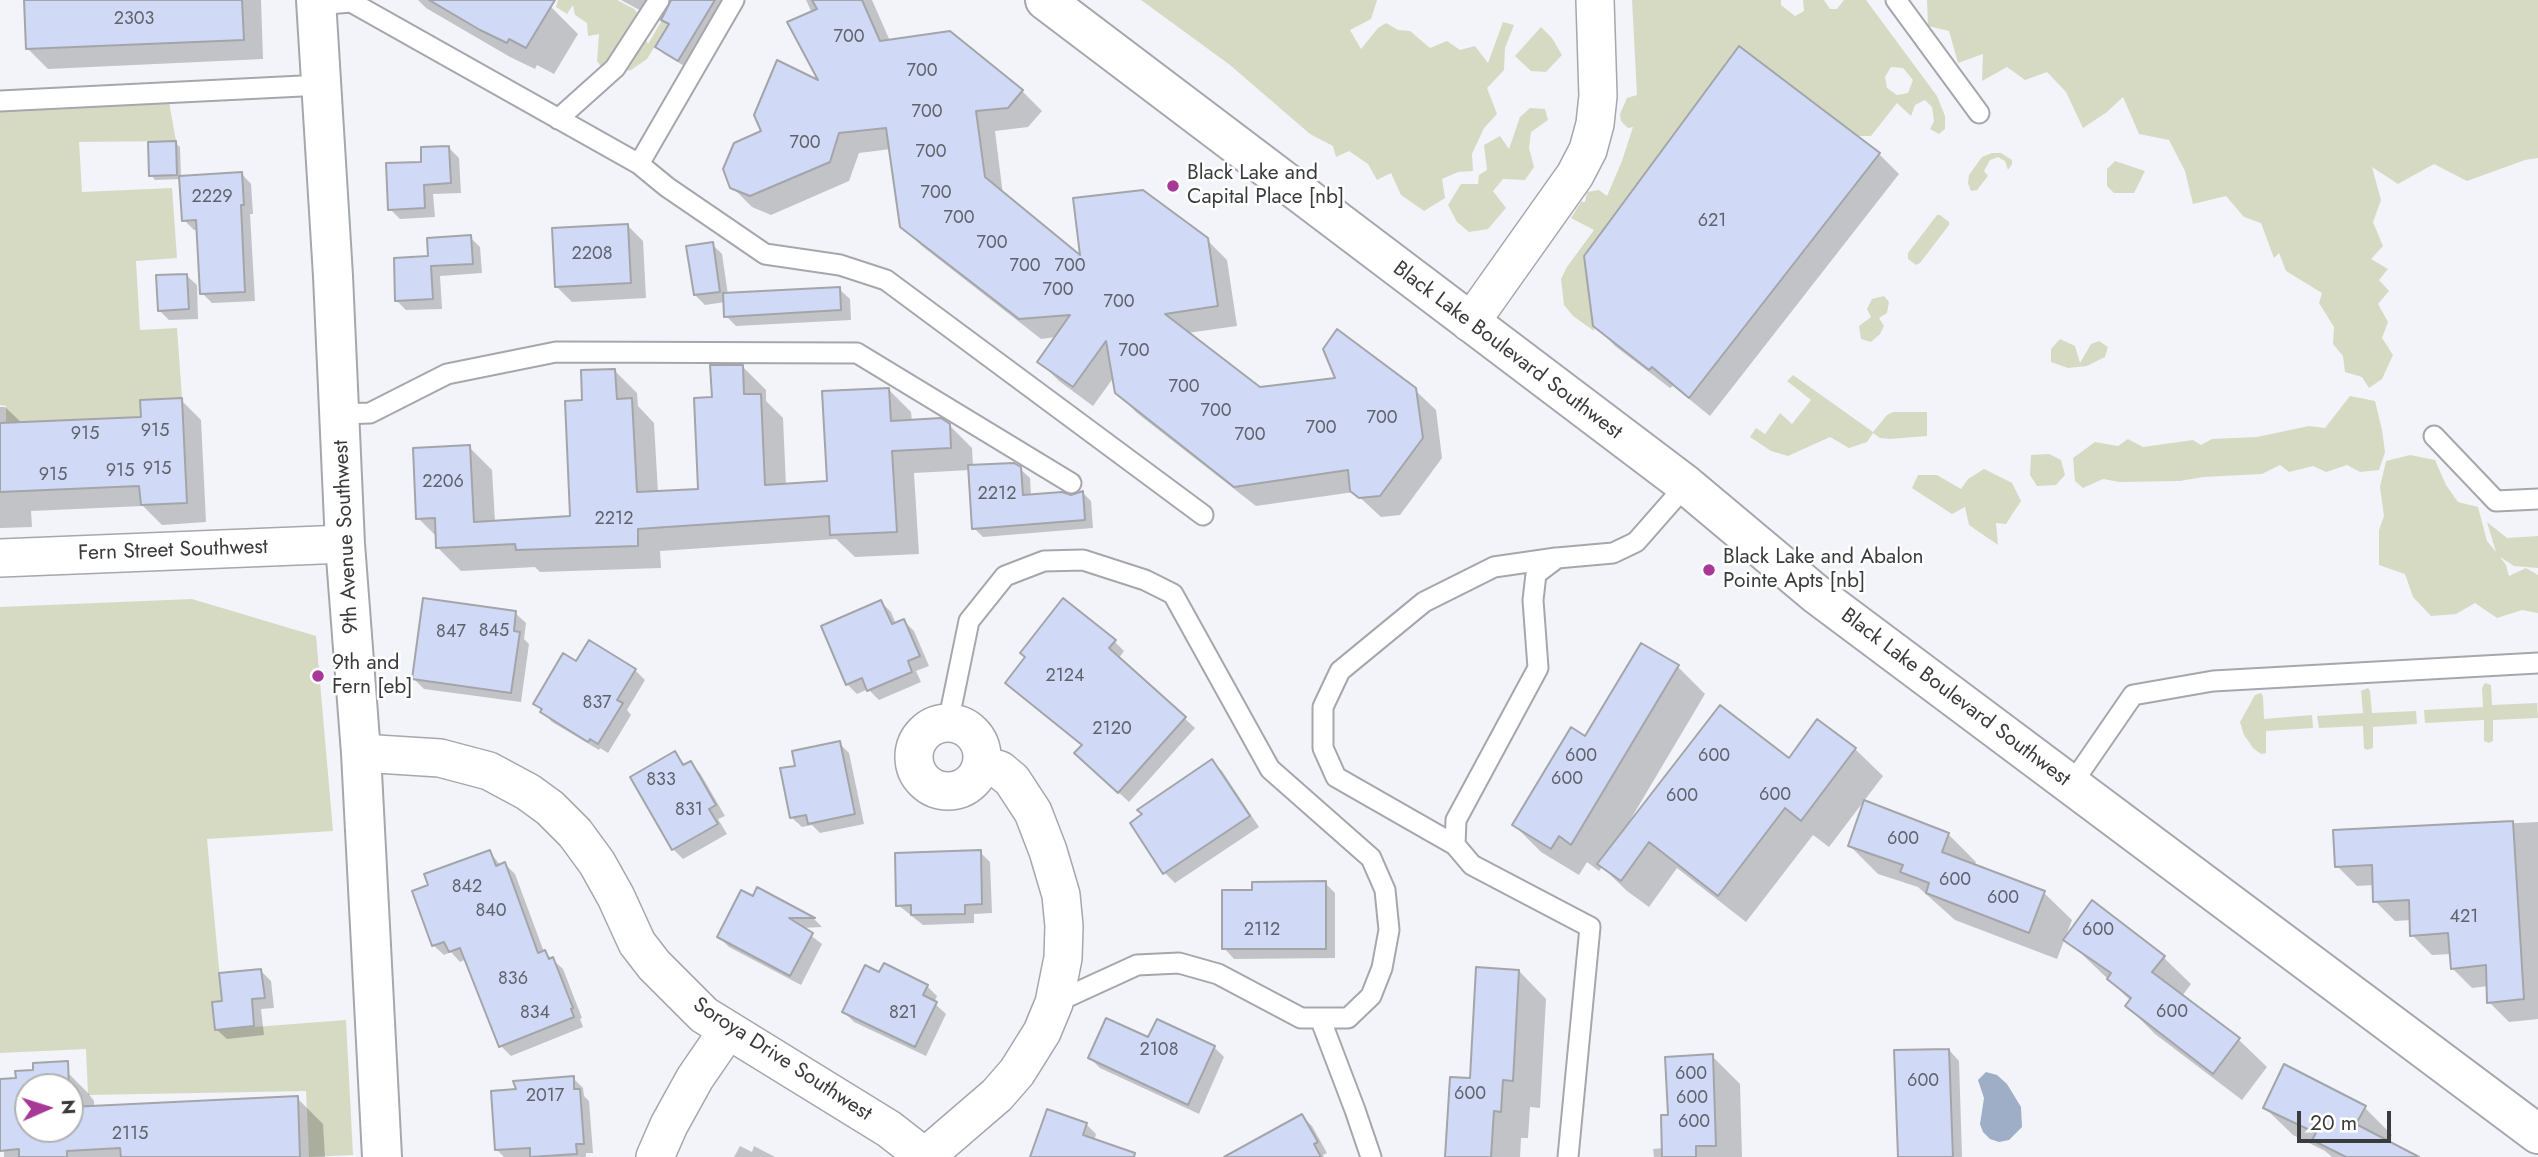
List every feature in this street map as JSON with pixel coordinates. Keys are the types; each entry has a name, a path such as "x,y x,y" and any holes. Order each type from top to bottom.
{"main road":[{"name":"Black Lake Boulevard Southwest","path":"1045,0 1686,485 1816,594 2538,1134"},
{"name":"9th Avenue Southwest","path":"316,2 382,1157"}],"street":[{"path":"1470,323 1575,175 1588,150 1595,124 1598,96 1595,0"},
{"name":"Fern Street Southwest","path":"0,558 345,544"},
{"path":"948,723 970,730 977,738 982,764 976,779 958,790 936,790 926,784 919,775 914,752 918,740 936,725 948,723"},
{"name":"Soroya Drive Southwest","path":"361,753 440,758 489,771 528,792 550,808 575,833 597,863 637,943 654,965 704,1015 888,1129 925,1157"},
{"path":"925,1157 996,1095 1017,1072 1042,1032 1054,1003 1063,958 1061,895 1033,812 1012,780 1000,770 982,764"},
{"path":"655,1157 695,1078 728,1030"}],"lane":[{"path":"558,119 615,68 659,0"},
{"path":"639,164 734,0"},
{"path":"1896,0 1979,113"},
{"path":"316,2 351,2 639,164 667,187 765,254 839,264 886,280 1203,515"},
{"path":"0,102 322,85"},
{"path":"340,414 370,413 447,374 556,352 857,353 1071,483"},
{"path":"2434,436 2496,501 2538,499"},
{"path":"1568,1157 1590,928 1472,865 1455,845 1336,777 1323,748 1323,707 1340,671 1424,602 1494,567 1613,553 1636,542 1686,485"},
{"path":"1455,845 1456,820 1538,668 1532,600 1536,575 1557,558"},
{"path":"948,723 968,621 1005,576 1044,561 1083,560 1145,580 1173,594 1270,769 1371,858 1385,890 1389,930 1382,968 1371,996 1348,1018 1301,1018 1218,974 1179,963 1137,965 1054,1003"},
{"path":"2071,785 2133,695 2213,681 2538,663"},
{"path":"1320,1018 1356,1110 1371,1157"}],"green space":[{"path":"558,0 617,0 634,9 646,23 644,35 648,44 674,0 683,0 647,59 631,70 617,73 604,71 597,61 599,34 588,36 587,23 575,15 573,5 567,14 556,7"},
{"path":"1141,0 1377,0 1371,19 1350,30 1361,49 1378,28 1386,23 1398,30 1410,31 1430,48 1447,41 1460,50 1475,46 1488,63 1503,22 1514,25 1505,48 1504,70 1487,88 1497,114 1484,128 1472,154 1473,171 1458,172 1442,179 1445,198 1424,211 1401,195 1391,173 1377,180 1368,164 1349,151 1336,157 1333,146 1310,134 1230,65"},
{"path":"1632,0 1781,0 1781,5 1795,16 1804,11 1803,0 1824,0 1830,9 1837,9 1844,0 1866,0 1937,96 1945,116 1945,129 1939,134 1930,129 1934,121 1932,107 1925,100 1915,105 1911,116 1897,103 1871,136 1857,136 1604,229 1584,256 1594,331 1573,316 1564,305 1561,279 1594,230 1571,218 1581,202 1585,202 1587,192 1599,190 1607,196 1633,127 1628,128 1621,121 1620,114 1627,98 1637,95","holes":["1891,67 1903,68 1913,80 1908,93 1897,95 1887,88 1885,77"]},
{"path":"1927,0 2538,0 2538,158 2525,160 2467,181 2434,164 2398,184 2372,167 2381,200 2373,222 2383,246 2371,259 2388,269 2379,280 2389,291 2378,304 2388,322 2382,338 2393,355 2382,379 2369,388 2362,377 2345,372 2343,356 2333,344 2334,327 2319,303 2322,293 2286,271 2279,253 2274,258 2261,223 2244,217 2226,196 2193,204 2185,171 2169,140 2139,134 2123,97 2083,128 2066,92 2047,72 2025,80 2007,67 1982,81 1983,54 1958,63 1949,31 1928,26"},
{"path":"1541,27 1552,38 1562,55 1546,72 1531,71 1515,56"},
{"path":"169,102 176,141 79,142 82,192 172,188 177,258 136,261 140,330 177,328 182,398 141,400 141,417 6,423 6,406 0,405 0,105"},
{"path":"1530,108 1545,109 1548,120 1531,132 1529,148 1534,167 1525,180 1503,179 1493,191 1506,208 1488,229 1469,232 1457,222 1448,205 1461,184 1478,184 1479,175 1487,170 1484,145 1500,136 1509,149 1520,117"},
{"path":"2001,153 2012,160 2012,164 2008,170 2005,161 1998,157 1990,160 1984,171 1988,176 1977,190 1971,191 1969,175 1982,157"},
{"path":"2115,161 2145,171 2134,193 2114,193 2107,186 2107,169"},
{"path":"1937,215 1949,222 1949,225 1916,265 1908,259 1908,253"},
{"path":"1884,296 1889,302 1887,313 1879,318 1884,326 1880,334 1871,342 1861,339 1859,326 1871,317 1867,309 1872,299"},
{"path":"2060,339 2075,346 2080,363 2091,344 2099,341 2108,347 2105,357 2087,366 2068,368 2051,362 2051,349"},
{"path":"1793,375 1873,432 1887,415 1893,412 1927,412 1927,436 1890,439 1880,438 1873,433 1867,442 1849,448 1830,437 1788,456 1771,451 1750,437 1756,428 1765,434 1780,413 1792,424 1811,400 1787,381"},
{"path":"2350,396 2375,401 2385,452 2379,470 2360,472 2347,465 2326,472 2313,466 2289,472 2280,465 2262,474 2180,481 2120,482 2103,479 2083,488 2075,481 2073,458 2095,442 2118,446 2128,439 2143,447 2193,440 2201,445 2212,439 2257,437 2309,426 2325,428"},
{"path":"2049,454 2061,460 2065,475 2056,485 2037,486 2030,475 2031,455"},
{"path":"2410,455 2435,460 2446,485 2458,502 2478,507 2487,541 2496,552 2487,522 2507,538 2538,536 2538,568 2514,566 2500,557 2509,576 2526,568 2538,575 2538,613 2522,610 2497,618 2475,603 2456,614 2431,616 2413,597 2405,574 2379,565 2379,530 2384,516 2380,487 2386,461"},
{"path":"1984,469 2012,483 2021,501 2006,524 1996,523 1998,545 1969,525 1965,507 1952,514 1912,488 1918,475 1937,475 1961,489 1968,479"},
{"path":"192,599 316,636 333,831 207,839 222,1001 212,1003 215,1030 346,1020 353,1155 309,1157 306,1091 88,1095 86,1049 0,1053 0,607"},
{"path":"2485,683 2491,685 2492,705 2537,703 2538,718 2493,720 2493,741 2489,743 2484,741 2484,720 2425,723 2424,710 2483,707 2482,688"},
{"path":"2368,688 2372,713 2416,711 2417,724 2373,727 2373,748 2367,750 2364,748 2363,726 2319,728 2317,716 2363,713 2361,691"},
{"path":"2261,693 2264,719 2312,715 2313,728 2266,731 2266,753 2261,754 2244,735 2240,722 2255,695"}],"water":[{"path":"1986,1072 1997,1075 2007,1084 2021,1107 2022,1127 2009,1140 1999,1142 1990,1139 1980,1124 1984,1098 1978,1080"}],"building":[{"path":"24,0 242,0 244,40 26,49"},
{"path":"429,0 555,0 526,48 509,39 507,43 480,30"},
{"path":"671,0 715,0 678,61 655,47 669,24 661,20"},
{"path":"812,0 862,0 880,41 950,31 1023,90 1008,108 976,111 985,177 1080,255 1073,198 1143,190 1208,238 1218,306 1165,314 1260,387 1335,378 1323,349 1337,329 1416,388 1423,438 1380,496 1359,498 1350,491 1348,470 1234,487 1115,393 1106,341 1073,387 1037,362 1070,315 1019,319 900,227 886,128 839,133 830,162 750,196 730,188 723,169 734,143 761,131 754,115 777,60 818,80 787,22 817,9"},
{"path":"1739,46 1880,153 1689,398 1652,367 1649,370 1593,326 1584,256"},
{"path":"176,141 177,175 149,176 148,142"},
{"path":"449,146 451,183 424,185 425,208 388,210 386,163 421,162 421,147"},
{"path":"242,172 245,292 200,294 196,220 182,221 179,176"},
{"path":"628,224 631,283 555,287 552,228"},
{"path":"471,235 473,264 431,266 433,299 395,301 394,258 428,256 427,238"},
{"path":"713,242 720,292 694,295 686,246"},
{"path":"187,274 189,309 158,311 156,275"},
{"path":"840,287 841,310 724,317 723,293"},
{"path":"710,365 743,365 744,394 761,394 765,485 827,481 822,391 889,388 891,421 941,418 950,424 951,448 892,451 897,532 830,535 829,516 638,529 638,546 516,550 515,544 436,548 435,518 416,519 413,448 470,445 474,522 570,516 565,401 582,400 581,370 615,369 617,399 632,398 637,492 698,489 694,398 712,397"},
{"path":"182,398 187,503 141,505 139,486 0,492 0,423 141,417 140,400"},
{"path":"1014,463 1021,467 1023,495 1062,492 1071,495 1083,491 1085,520 972,529 968,465"},
{"path":"423,598 516,611 514,631 520,632 511,693 412,679"},
{"path":"1063,598 1116,640 1109,648 1186,717 1118,793 1074,753 1082,745 1005,683 1025,657 1020,653"},
{"path":"881,600 892,624 904,619 920,656 908,661 912,672 867,691 862,678 846,685 821,626"},
{"path":"589,640 636,669 617,700 623,703 598,744 590,739 588,742 540,712 542,709 533,704 563,653 576,661"},
{"path":"1641,643 1679,665 1571,845 1559,836 1551,849 1512,825 1571,727 1585,736"},
{"path":"1720,705 1789,758 1817,719 1856,748 1801,821 1785,808 1718,896 1649,842 1621,881 1597,864"},
{"path":"840,741 855,814 808,824 806,815 790,818 780,768 795,766 792,751"},
{"path":"675,751 683,765 691,761 716,805 709,809 718,824 672,850 630,777"},
{"path":"1212,759 1250,816 1163,874 1130,823 1142,814 1137,810"},
{"path":"1864,800 1949,833 1942,852 2045,891 2029,933 1926,893 1929,883 1900,872 1903,865 1848,846"},
{"path":"2513,821 2524,999 2487,1003 2486,965 2451,969 2448,933 2410,936 2409,900 2373,902 2372,865 2335,867 2333,830"},
{"path":"490,850 496,866 505,862 538,953 545,950 549,959 553,957 574,1017 499,1047 460,948 449,952 444,942 432,946 412,891 428,885 424,874"},
{"path":"981,850 982,904 965,905 965,914 911,915 911,905 896,906 895,853"},
{"path":"1326,881 1326,949 1222,949 1222,890 1252,890 1252,882"},
{"path":"757,887 815,918 789,918 813,933 790,976 717,937 741,890 753,896"},
{"path":"2092,900 2165,956 2152,972 2240,1038 2213,1074 2125,1006 2131,998 2107,979 2111,973 2063,940"},
{"path":"884,963 928,985 923,995 937,1002 915,1047 842,1012 865,965 879,972"},
{"path":"1476,967 1519,970 1513,1081 1503,1080 1501,1112 1494,1111 1491,1157 1445,1157 1450,1077 1470,1078"},
{"path":"261,969 265,998 252,999 254,1026 215,1030 212,1002 222,1001 219,973"},
{"path":"1106,1018 1148,1037 1157,1019 1215,1046 1188,1105 1088,1058"},
{"path":"1949,1049 1953,1157 1898,1157 1894,1050"},
{"path":"1713,1054 1716,1146 1696,1146 1696,1157 1662,1157 1661,1115 1668,1115 1665,1057"},
{"path":"68,1061 68,1073 15,1073 33,1070 33,1063"},
{"path":"2284,1064 2366,1106 2356,1124 2419,1157 2346,1157 2312,1140 2316,1133 2263,1108"},
{"path":"574,1076 574,1089 580,1089 584,1144 576,1144 577,1154 530,1157 530,1148 495,1150 491,1091 516,1089 513,1081"},
{"path":"14,1078 14,1143 84,1143 84,1106 298,1096 300,1157 121,1157 120,1148 67,1151 67,1157 19,1157 19,1149 0,1151 0,1079"},
{"path":"1047,1109 1087,1123 1083,1135 1135,1153 1134,1157 1030,1157"},
{"path":"1302,1114 1318,1142 1314,1144 1321,1157 1224,1157"}],"place":[{"name":"Black Lake and Capital Place [nb]","path":"1173,186"},
{"name":"Black Lake and Abalon Pointe Apts [nb]","path":"1709,570"},
{"name":"9th and Fern [eb]","path":"318,676"}]}
